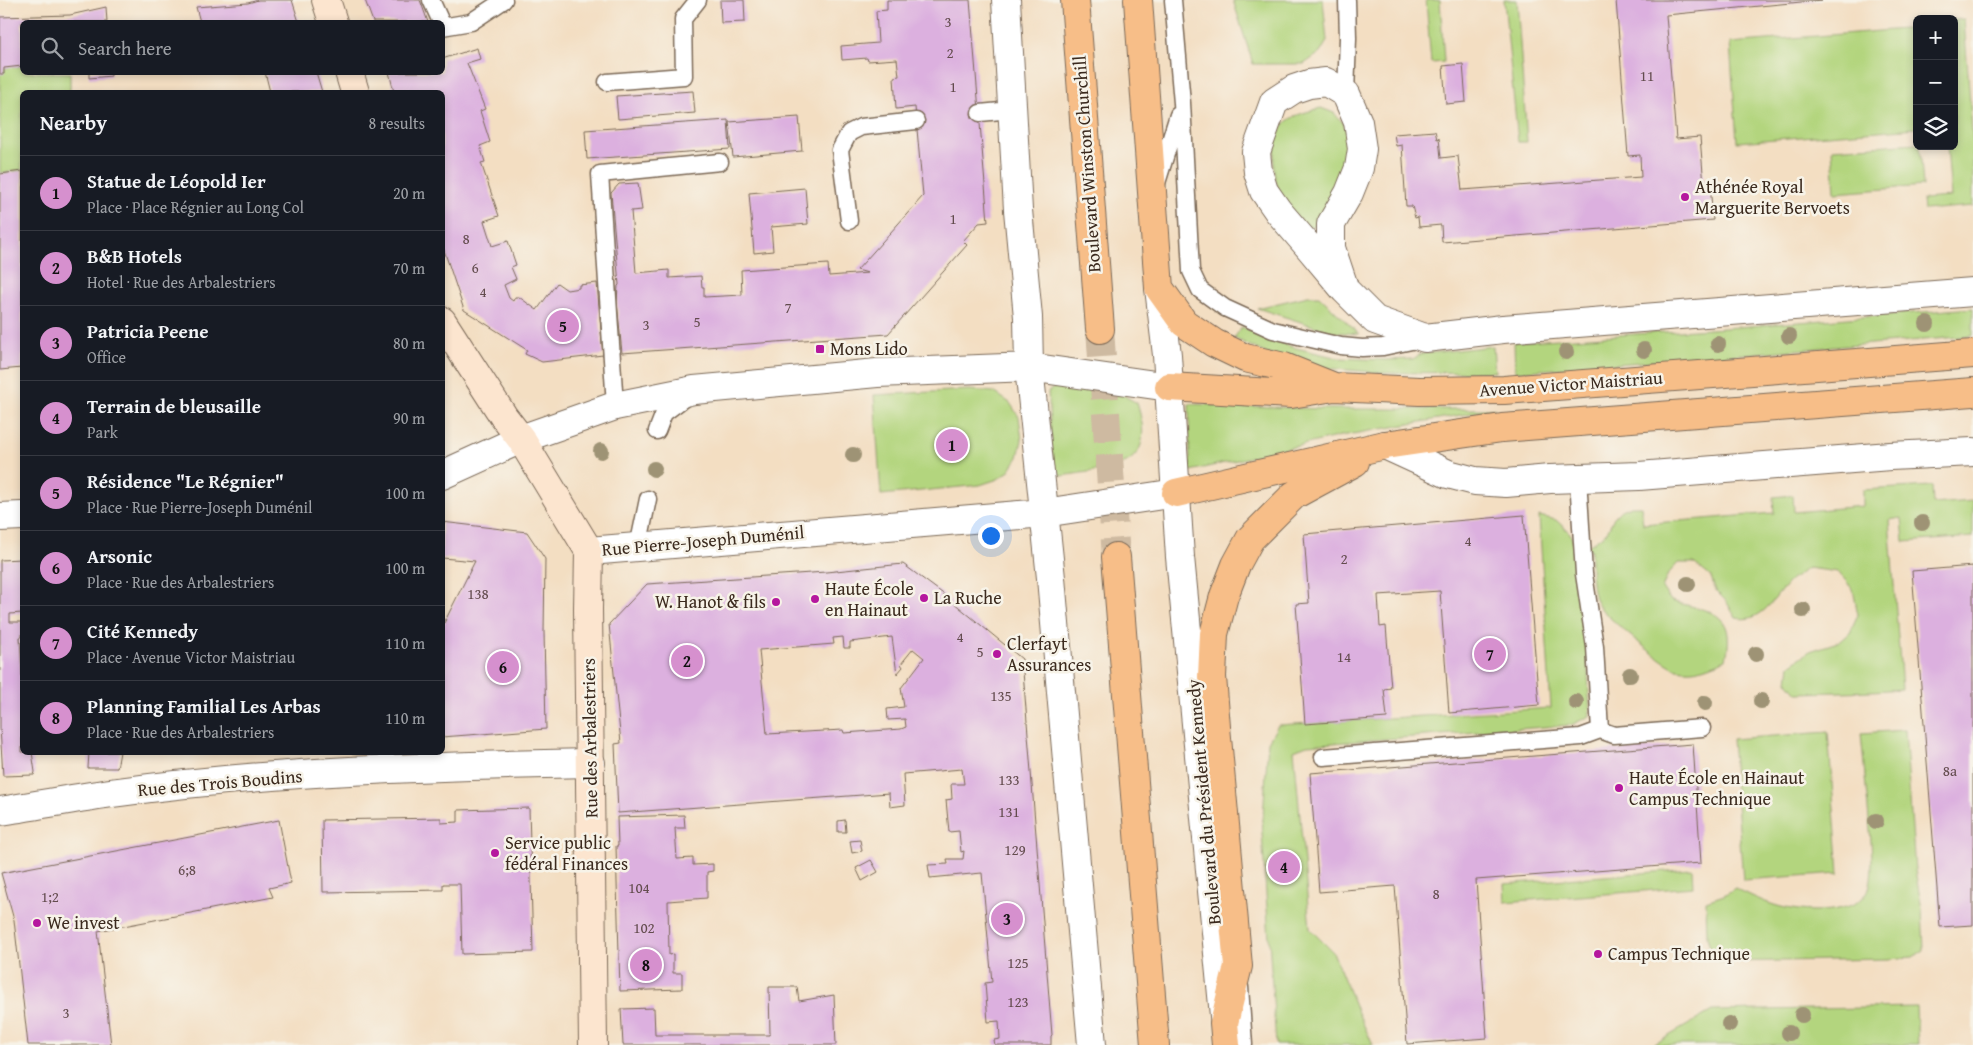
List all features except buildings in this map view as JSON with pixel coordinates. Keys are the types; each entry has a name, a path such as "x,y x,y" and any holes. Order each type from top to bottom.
{"main road":[{"path":"326,0 332,20"},
{"name":"Boulevard Winston Churchill","path":"1075,0 1100,329"},
{"path":"1138,0 1159,288 1184,323 1214,343 1245,358 1284,367 1334,387"},
{"path":"350,75 354,90"},
{"name":"Rue Pierre-Joseph Duménil","path":"445,326 504,417 521,439 589,551"},
{"name":"Avenue Victor Maistriau","path":"1169,387 1291,394 1334,387 1418,391 1504,390 1973,354"},
{"path":"1176,493 1385,446 1502,428 1973,392"},
{"path":"1227,1038 1238,966 1212,677 1214,634 1224,596 1236,564 1250,539 1294,495 1385,446"},
{"name":"Rue des Arbalestriers","path":"589,551 593,1045"},
{"path":"1116,558 1155,1044"}],"street":[{"path":"1006,0 1018,210 1028,317 1029,368 1044,513 1092,1045"},
{"path":"1344,290 1331,248 1331,224 1349,193 1359,168 1362,149 1358,122 1346,94 1326,82 1309,84 1294,89 1274,102 1256,152 1258,172 1264,191 1278,211 1310,246 1344,290 1375,320 1425,338 1502,329 1973,292"},
{"name":"Boulevard du Président Kennedy","path":"1159,288 1169,387 1180,557 1227,1038"},
{"path":"445,475 521,439 614,406 694,390 877,374 1029,368 1169,387"},
{"path":"1385,446 1448,474 1475,481 1506,483 1639,476 1890,456 1973,452"},
{"name":"Rue Pierre-Joseph Duménil","path":"589,551 1044,513 1176,493"},
{"path":"0,517 20,516"},
{"name":"Rue des Trois Boudins","path":"0,811 119,792 200,783 345,772 591,763"}],"lane":[{"path":"432,0 440,20"},
{"path":"445,26 471,22 504,0"},
{"path":"607,82 684,76 683,19 698,0"},
{"path":"1173,0 1182,104 1191,271 1200,290 1225,308 1272,330 1341,346 1383,347 1425,338"},
{"path":"1346,0 1348,38 1346,94"},
{"path":"1152,200 1182,104"},
{"path":"980,113 1012,110"},
{"path":"849,221 840,150 849,133 861,127 916,121"},
{"path":"614,406 600,174 720,162"},
{"path":"657,431 664,413 694,390"},
{"path":"1578,478 1584,574 1595,647 1600,730"},
{"path":"638,547 648,499"},
{"path":"1322,757 1581,737 1600,730 1614,735 1702,728"},
{"path":"1238,966 1244,1045"}],"green space":[{"path":"1233,0 1323,0 1327,41 1320,53 1304,64 1253,64"},
{"path":"1426,0 1440,0 1444,62 1431,63"},
{"path":"1504,0 1517,0 1527,142 1518,142"},
{"path":"1964,19 1973,144 1973,206 1924,210 1923,199 1951,197 1947,150 1958,150 1958,20"},
{"path":"1913,28 1913,128 1737,142 1730,43"},
{"path":"20,66 20,75 70,75 70,90 20,90 20,170 0,173 0,74 4,73 4,68"},
{"path":"1321,108 1334,113 1343,123 1352,140 1352,166 1322,222 1307,228 1289,209 1280,194 1274,173 1274,150 1280,130 1286,122 1298,115"},
{"path":"1913,143 1913,150 1920,150 1923,186 1835,193 1832,149"},
{"path":"1308,296 1319,296 1359,334 1332,332 1257,308"},
{"path":"1973,308 1973,336 1515,372 1514,342 1725,328"},
{"path":"1242,327 1292,347 1338,358 1413,359 1421,354 1493,346 1495,372 1384,373 1325,368 1267,354 1234,338"},
{"path":"1055,387 1121,394 1137,403 1142,425 1142,442 1136,454 1127,462 1114,467 1062,476 1053,470 1048,392"},
{"path":"969,390 994,392 1010,403 1019,417 1022,440 1018,457 1008,472 998,479 980,485 881,495 874,395"},
{"path":"1189,404 1323,409 1495,409 1341,436 1190,471"},
{"path":"1932,486 1933,504 1973,501 1973,537 1904,542 1902,518 1889,520 1902,689 1797,693 1788,682 1790,665 1810,651 1841,641 1850,633 1858,615 1853,589 1838,572 1808,568 1788,583 1765,610 1745,619 1736,618 1726,601 1716,591 1711,577 1694,563 1678,563 1668,574 1662,588 1671,601 1716,615 1723,622 1727,630 1726,659 1709,666 1691,670 1678,669 1662,660 1612,620 1595,600 1591,578 1591,549 1583,550 1607,532 1614,517 1621,510 1631,506 1641,506 1643,524 1774,513 1773,497 1793,495 1794,512 1863,506 1863,490"},
{"path":"1539,516 1556,520 1570,533 1576,550 1581,609 1587,649 1590,716 1571,725 1307,745 1294,750 1310,929 1333,952 1373,1045 1276,1045 1262,833 1268,742 1278,725 1551,708"},
{"path":"1905,730 1915,870 1922,909 1924,950 1913,957 1889,959 1721,962 1713,958 1707,937 1706,901 1724,895 1735,888 1774,905 1813,911 1843,908 1865,896 1870,885 1872,861 1861,733"},
{"path":"1828,732 1839,873 1743,880 1732,739"},
{"path":"1692,869 1693,887 1505,902 1504,884"},
{"path":"1916,1007 1918,1045 1653,1045 1712,1011"}],"tunnel":[{"path":"1100,329 1116,557"}],"place":[{"name":"Athénée Royal Marguerite Bervoets","path":"1685,197"},
{"name":"Résidence \"Le Régnier\"","path":"563,326"},
{"name":"Mons Lido","path":"820,349"},
{"name":"Statue de Léopold Ier","path":"952,445"},
{"name":"La Ruche","path":"924,598"},
{"name":"Haute École en Hainaut","path":"815,599"},
{"name":"W. Hanot & fils","path":"776,602"},
{"name":"Clerfayt Assurances","path":"997,654"},
{"name":"Cité Kennedy","path":"1490,654"},
{"name":"B&B Hotels","path":"687,661"},
{"name":"Arsonic","path":"503,667"},
{"name":"Haute École en Hainaut Campus Technique","path":"1619,788"},
{"name":"Service public fédéral Finances","path":"495,853"},
{"name":"Terrain de bleusaille","path":"1284,867"},
{"name":"Patricia Peene","path":"1007,919"},
{"name":"We invest","path":"37,923"},
{"name":"Campus Technique","path":"1598,954"},
{"name":"Planning Familial Les Arbas","path":"646,965"}]}
